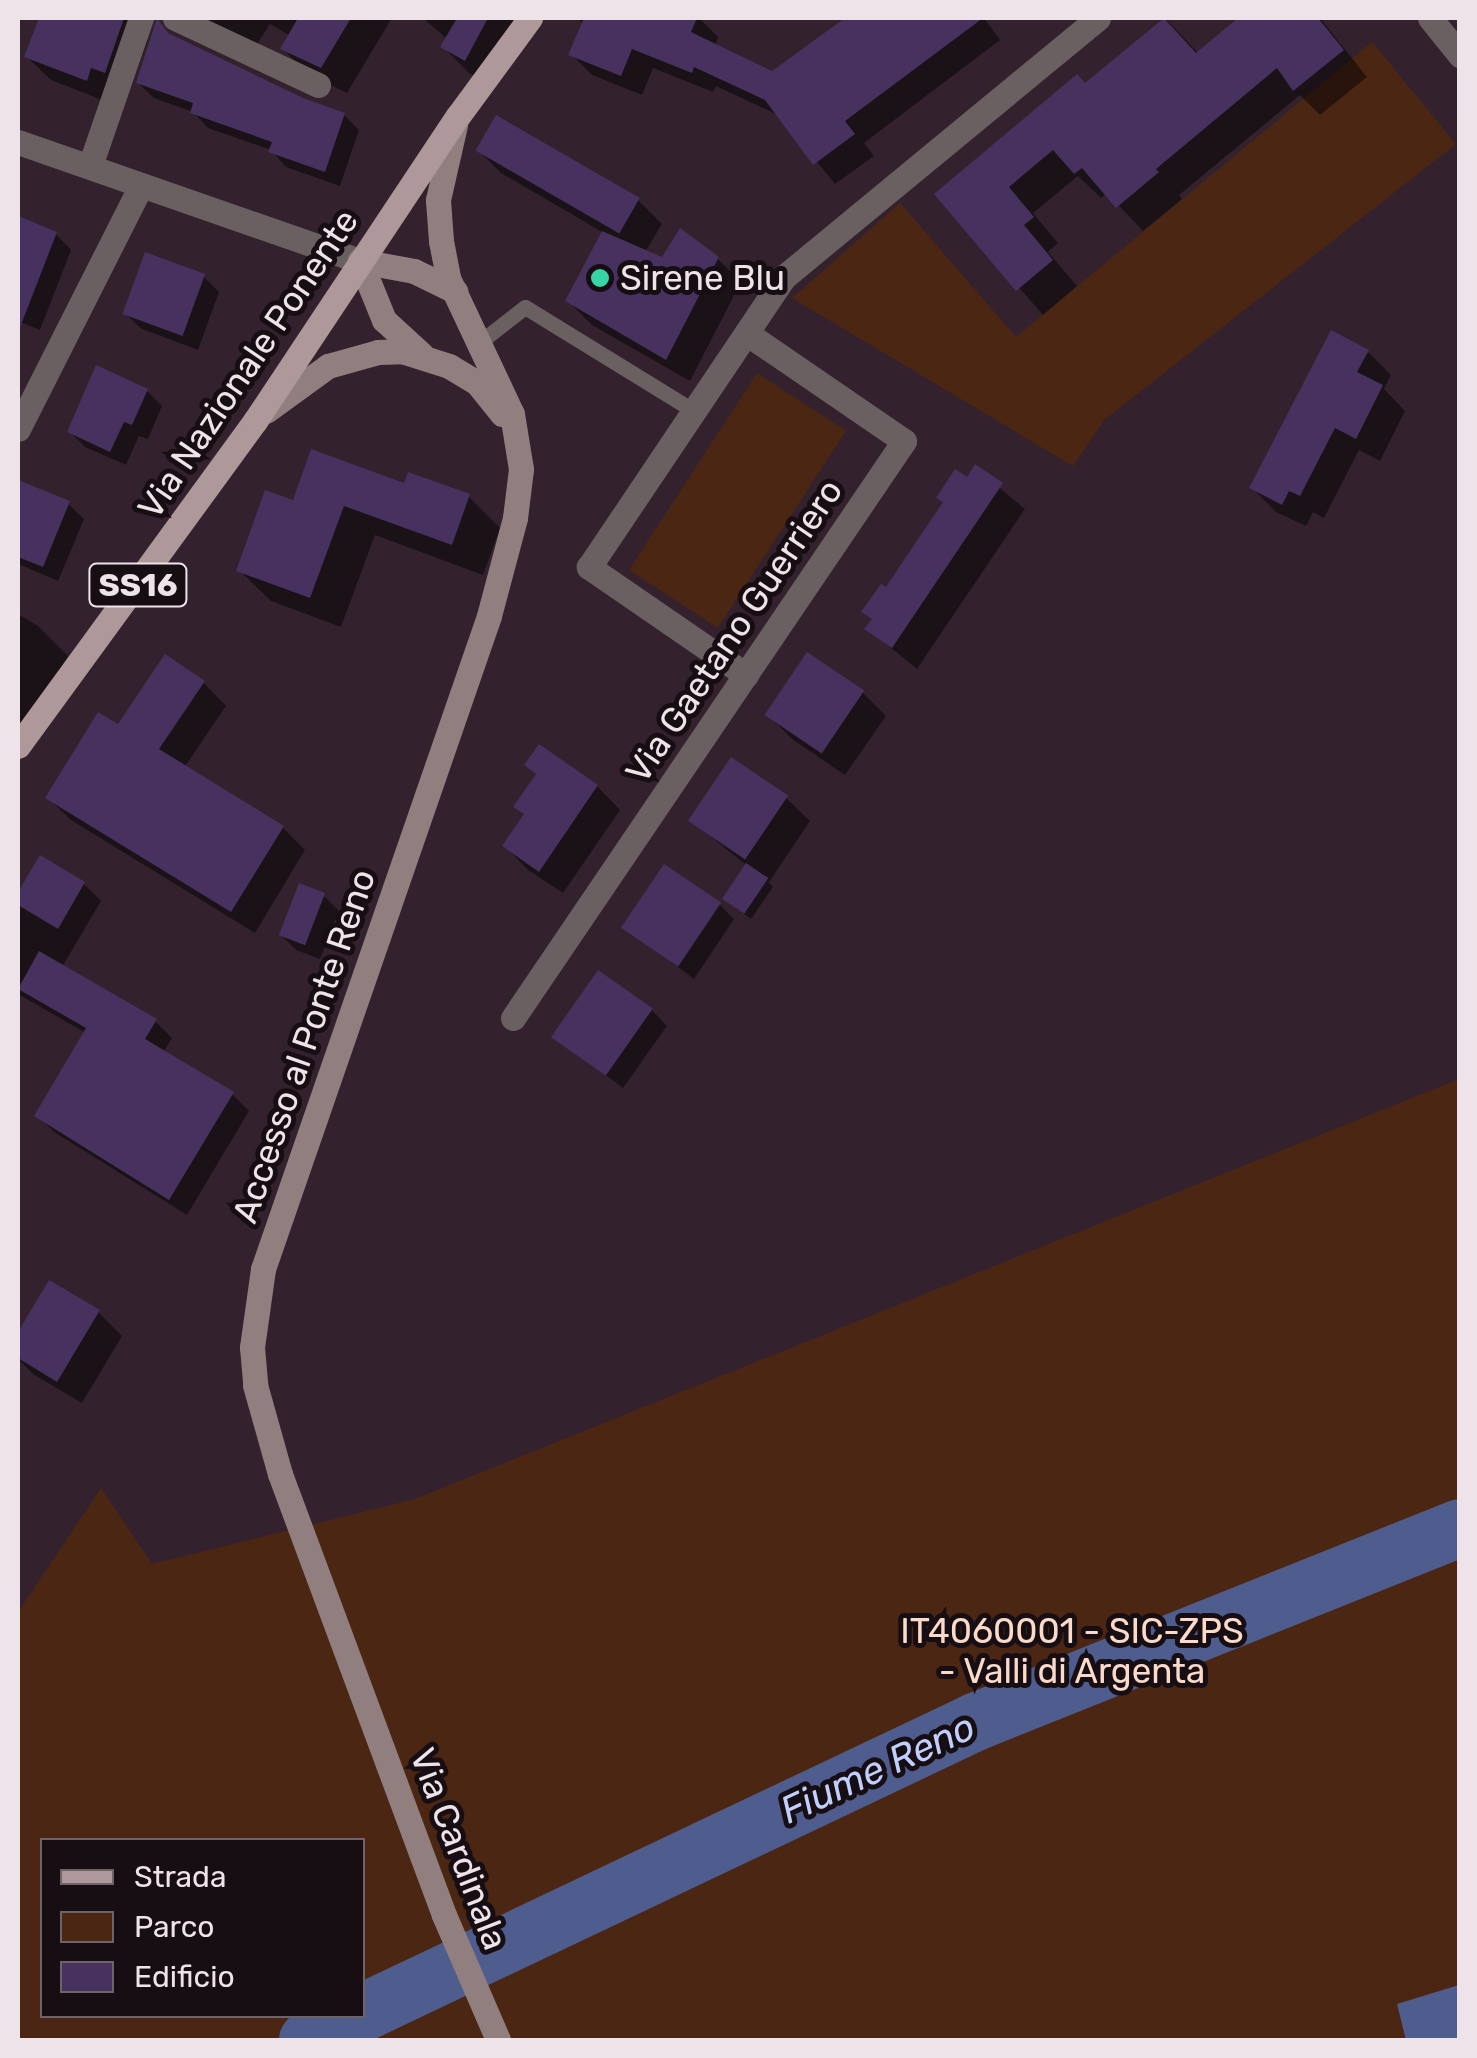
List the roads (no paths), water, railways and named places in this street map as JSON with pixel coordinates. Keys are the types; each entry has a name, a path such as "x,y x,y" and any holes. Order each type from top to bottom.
{"main road":[{"name":"Via Nazionale Ponente","path":"18,746 255,421 458,116 530,18"},
{"name":"Accesso al Ponte Reno","path":"360,1680 265,1430 254,1385 255,1309 263,1269 488,616 515,518 521,469 512,414 455,291 441,241 438,200 458,116"},
{"path":"360,261 414,271 455,291"},
{"path":"360,261 384,320 425,357"},
{"path":"255,421 294,387 352,357 402,351 425,357 477,383 515,432"},
{"name":"Via Cardinala","path":"360,1680 444,1915 498,2040"}],"street":[{"path":"90,166 141,18"},
{"path":"175,18 318,85"},
{"path":"746,676 589,567 784,277 1098,18"},
{"path":"1430,18 1460,55"},
{"path":"18,142 360,261"},
{"path":"18,429 141,185"},
{"name":"Via Gaetano Guerriero","path":"514,1018 904,441 746,333"}],"lane":[{"path":"480,342 525,307 694,411"}],"water":[{"path":"1459,1985 1459,2040 1406,2040 1397,2004"}],"waterway":[{"name":"Fiume Reno","path":"365,2012 975,1722 1460,1528"},
{"name":"Fiume Reno","path":"308,2040 354,2018"}],"place":[{"name":"Sirene Blu","path":"600,278"}],"park label":[{"name":"IT4060001 - SIC-ZPS - Valli di Argenta","path":"1072,1651"}]}
